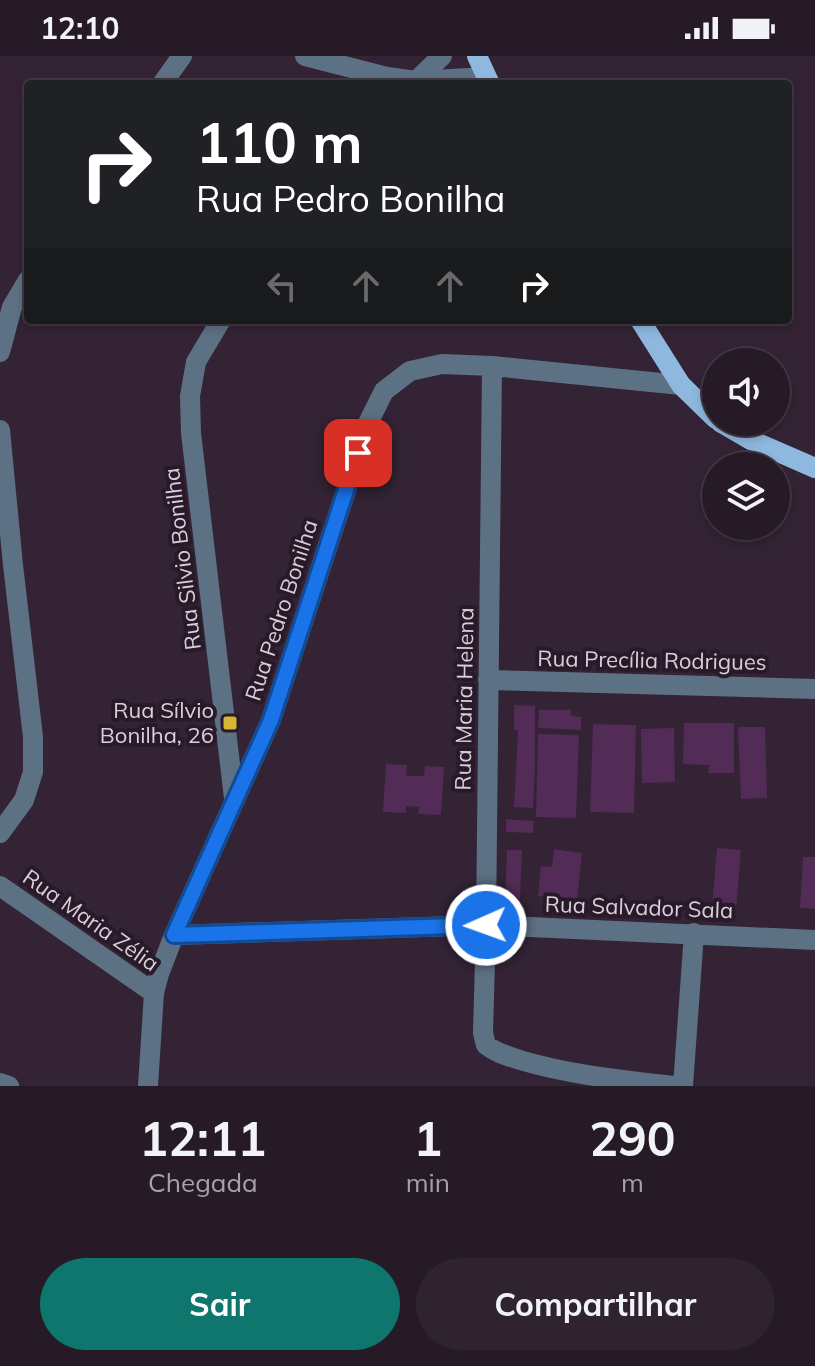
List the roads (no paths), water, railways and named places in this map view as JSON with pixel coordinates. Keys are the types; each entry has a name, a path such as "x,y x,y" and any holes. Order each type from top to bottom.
{"main road":[{"path":"477,56 488,80"},
{"path":"643,324 681,385 702,405"},
{"path":"744,436 815,468"}],"street":[{"path":"165,80 182,56"},
{"path":"305,56 382,80"},
{"path":"417,80 442,56"},
{"path":"0,352 12,307 24,287"},
{"name":"Rua Silvio Bonilha","path":"219,324 196,362 190,408 234,798"},
{"name":"Rua Pedro Bonilha","path":"148,1086 154,993 159,974 271,720 368,423 384,391 410,371 442,364 681,385"},
{"name":"Rua Maria Helena","path":"492,366 483,1033 486,1045 495,1052 590,1081"},
{"path":"0,430 6,563 33,737 33,772 24,800 0,833"},
{"name":"Rua Precília Rodrigues","path":"488,680 815,689"},
{"name":"Rua Maria Zélia","path":"0,886 154,993"},
{"name":"Rua Salvador Sala","path":"174,935 486,925 815,940"},
{"path":"683,1086 694,933"},
{"path":"590,1081 674,1086"},
{"path":"0,1083 9,1086"}],"place":[{"name":"Rua Sílvio Bonilha, 26","path":"230,723"}]}
